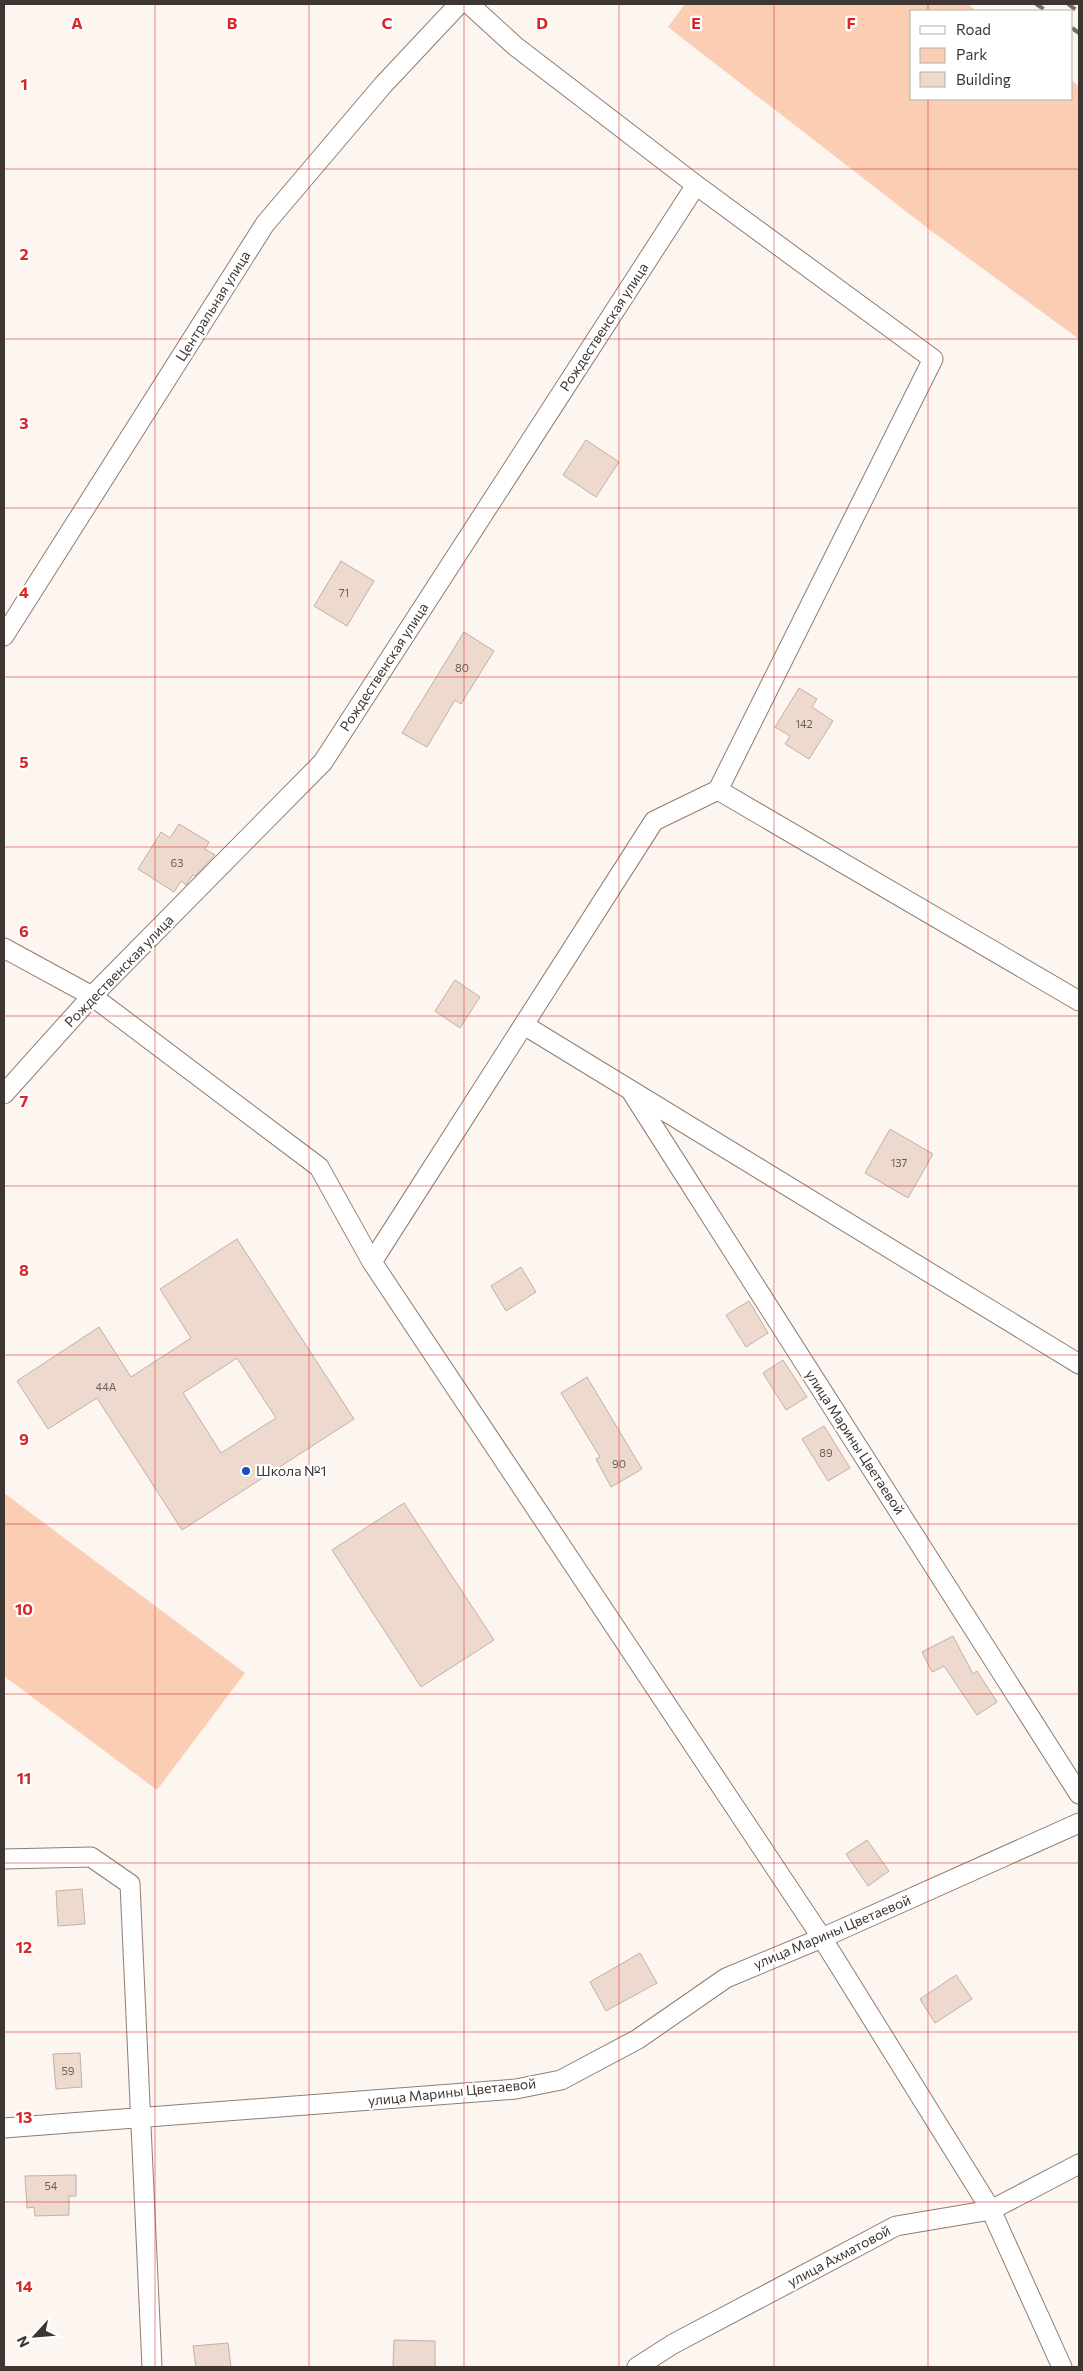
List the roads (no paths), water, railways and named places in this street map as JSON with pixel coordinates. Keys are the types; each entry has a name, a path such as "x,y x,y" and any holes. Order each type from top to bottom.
{"street":[{"name":"Центральная улица","path":"4,636 265,224 384,85 458,4"},
{"path":"372,1262 654,821 718,790 933,360 696,185 515,46 468,4"},
{"name":"Рождественская улица","path":"4,1094 92,996 323,762 696,185"},
{"path":"718,790 1079,1001"},
{"path":"4,948 92,996 319,1167 372,1262 822,1938 991,2210 1062,2367"},
{"name":"улица Марины Цветаевой","path":"524,1025 1079,1364"},
{"name":"улица Марины Цветаевой","path":"631,1091 1079,1794"},
{"name":"улица Марины Цветаевой","path":"4,2128 516,2089 561,2080 638,2039 726,1978 822,1938 1079,1823"},
{"path":"4,1859 91,1857 130,1884 152,2367"},
{"name":"улица Ахматовой","path":"637,2367 673,2344 896,2226 991,2210 1079,2164"}],"railway":[{"path":"1036,4 1045,10"},
{"path":"1068,4 1079,12"},
{"path":"1073,29 1079,33"}],"place":[{"name":"Школа №1","path":"246,1471"}]}
